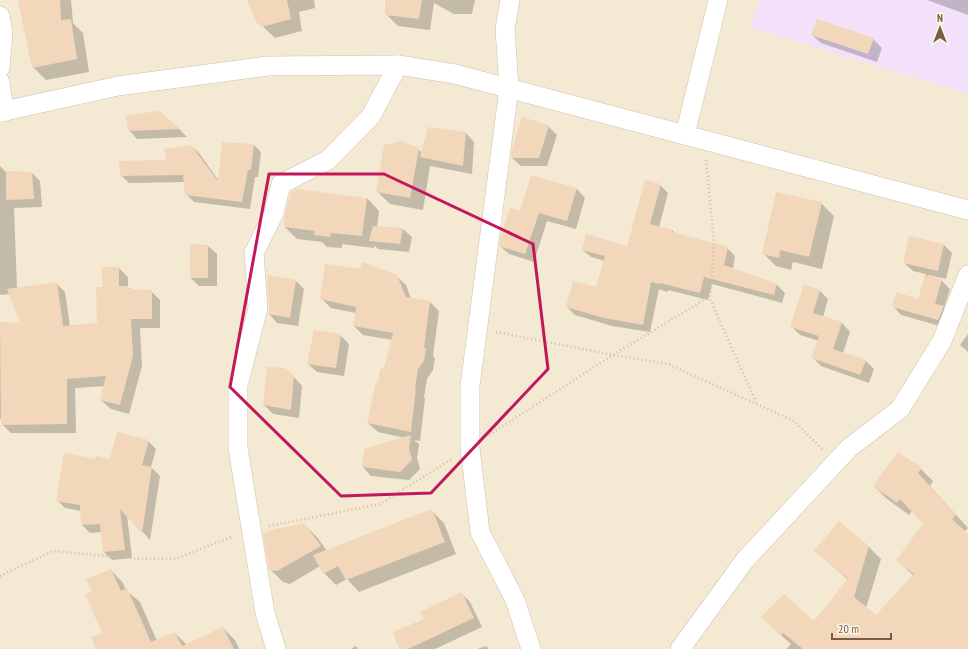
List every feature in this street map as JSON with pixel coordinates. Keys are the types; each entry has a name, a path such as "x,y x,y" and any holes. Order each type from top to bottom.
{"street":[{"path":"510,0 505,29 509,88 470,386 470,448 480,532 515,600 531,649"},
{"path":"684,135 718,0"},
{"path":"0,16 3,33 0,68"},
{"path":"276,649 265,613 238,448 238,385 258,308 254,253 274,213 281,184 328,160 371,116 398,65"},
{"path":"0,82 2,112 118,86 268,66 398,65 455,74 968,210"},
{"path":"680,649 745,560 849,448 900,409 942,341 968,275"}],"path":[{"path":"704,140 714,241 710,299 757,404"},
{"path":"0,576 53,552 140,559 175,559 252,529 380,504 470,448 612,355 708,297"},
{"path":"477,328 524,336 612,355 668,364 794,421 835,463"}],"highlighted area":[{"path":"269,174 384,174 533,244 548,369 431,493 341,496 230,387"}],"shaded area":[{"path":"0,0 968,0 968,649 0,649"},
{"path":"758,0 968,0 968,94 751,28"}],"building":[{"path":"18,0 60,0 61,20 71,19 77,59 32,68"},
{"path":"247,0 287,0 291,19 262,27 256,22"},
{"path":"385,0 422,0 419,19 385,15"},
{"path":"817,19 874,38 868,54 811,35"},
{"path":"160,111 180,129 128,131 126,115"},
{"path":"522,117 549,125 539,158 511,158 512,149"},
{"path":"428,127 466,132 463,166 420,157"},
{"path":"401,141 419,148 410,198 376,192 384,145"},
{"path":"222,142 254,144 251,170 248,170 242,202 185,195 183,175 120,176 119,161 166,160 164,149 191,145 218,181"},
{"path":"6,171 32,172 34,199 6,200"},
{"path":"531,175 577,188 567,221 539,213 525,254 499,246 510,208 520,211"},
{"path":"645,180 661,184 650,224 672,230 672,232 728,247 724,265 777,284 774,295 704,277 700,293 651,282 643,325 604,318 566,307 573,281 596,287 605,256 582,250 586,234 627,246"},
{"path":"296,189 367,198 362,236 331,233 330,237 314,235 315,231 284,227 285,212 291,192"},
{"path":"776,192 822,202 809,257 780,250 779,258 762,254"},
{"path":"373,226 403,228 400,244 369,241"},
{"path":"909,236 944,244 938,271 903,263"},
{"path":"190,244 208,245 208,278 190,278"},
{"path":"362,262 397,275 406,297 430,301 424,348 426,348 424,361 418,369 411,432 367,423 376,382 378,383 380,369 384,368 393,333 353,326 356,307 320,299 325,264 360,269"},
{"path":"102,267 119,267 119,286 129,286 129,289 152,290 152,319 131,319 133,356 120,405 100,400 106,376 67,379 67,424 1,425 0,322 20,323 7,289 57,282 63,326 97,323 96,287 102,287"},
{"path":"267,275 296,280 290,318 268,314"},
{"path":"925,275 942,279 935,304 944,306 938,320 892,307 896,292 918,299"},
{"path":"804,284 820,290 813,313 842,322 833,349 866,360 860,375 811,358 819,336 790,327"},
{"path":"314,330 341,334 336,368 307,364"},
{"path":"267,367 285,368 294,376 291,410 263,405"},
{"path":"117,432 149,440 142,465 152,467 142,533 120,509 125,550 103,552 100,524 81,525 80,505 56,501 64,453 96,459 96,456 110,459"},
{"path":"411,435 409,448 412,460 400,472 362,467 364,449"},
{"path":"898,452 922,468 918,473 956,515 952,519 968,534 968,649 803,649 783,633 781,635 761,617 784,594 814,621 848,579 814,551 839,521 869,546 854,597 876,615 914,574 896,560 923,524 900,499 897,503 873,486"},
{"path":"432,509 445,542 346,580 338,566 323,574 313,555"},
{"path":"304,523 321,546 277,571 269,570 263,534 271,530"},
{"path":"111,569 121,591 127,588 151,642 175,632 182,646 223,627 234,649 96,649 91,637 102,633 85,594 92,591 86,579"},
{"path":"462,592 474,618 408,649 399,649 393,632 424,619 420,612"}]}
